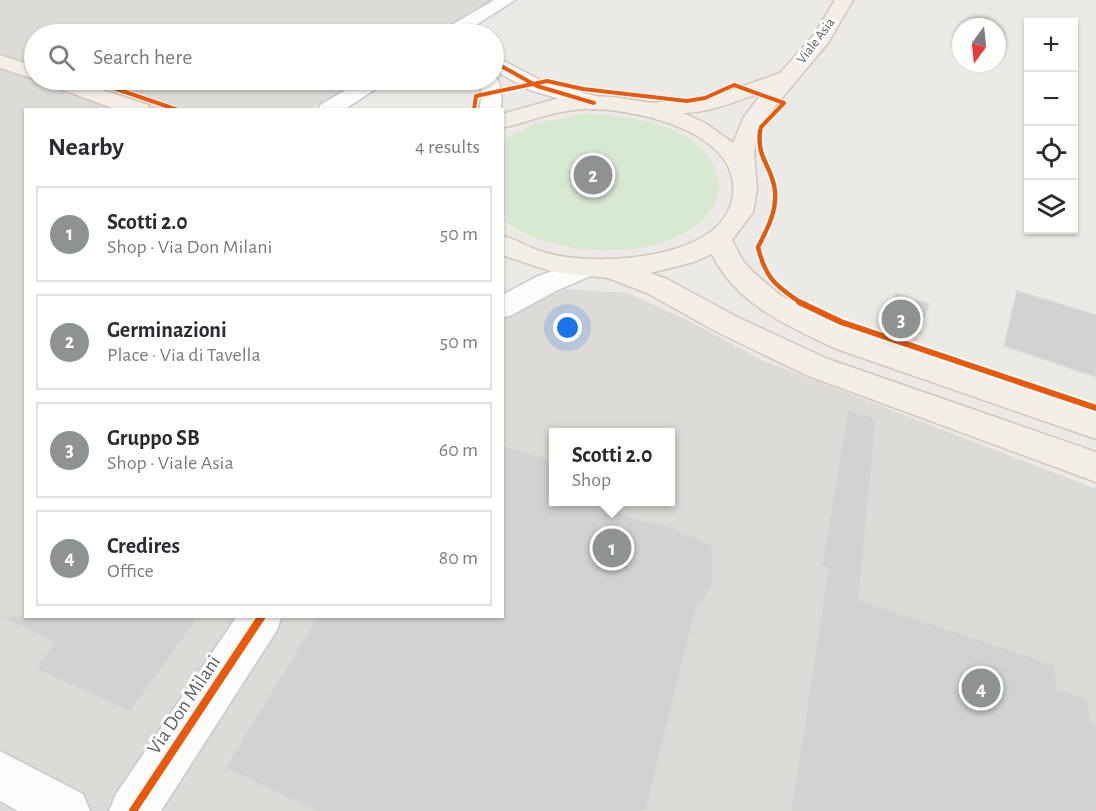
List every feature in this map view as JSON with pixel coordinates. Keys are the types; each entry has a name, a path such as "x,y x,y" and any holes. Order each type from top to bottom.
{"main road":[{"name":"Viale Asia","path":"718,238 740,213 744,200 742,148 748,127 784,78 816,46 844,0"},
{"path":"0,61 24,69"},
{"path":"504,121 532,111 552,107 594,104 638,107 702,106 784,78"},
{"path":"83,90 134,108"},
{"path":"638,107 678,118 712,136 736,160 742,173"},
{"path":"593,268 647,266 668,261 704,247 718,238 732,265 756,290 774,305 814,326 846,340 1096,426"},
{"path":"504,245 533,258 624,273 657,286 726,324 817,367 1096,467"}],"street":[{"path":"470,24 506,0"},
{"path":"504,68 537,86 594,104"},
{"path":"331,108 359,90"},
{"path":"490,108 491,90"},
{"path":"504,307 546,284 593,268"},
{"name":"Via Don Milani","path":"133,811 261,618"},
{"path":"0,775 66,811"}],"shaded area":[{"path":"0,0 493,0 452,24 24,24 24,90 344,90 313,108 24,108 24,618 504,618 504,316 567,289 628,293 689,321 762,360 1096,489 1096,811 0,811"}],"green space":[{"path":"583,114 620,116 679,133 696,144 709,157 719,182 716,200 712,208 694,227 670,240 642,248 611,250 580,248 550,242 524,232 504,220 504,139 534,124"}],"building":[{"path":"1017,291 1096,315 1096,377 1004,346"},
{"path":"896,293 929,304 919,333 884,321"},
{"path":"848,409 876,419 859,600 1055,665 1057,689 1088,699 1090,720 1096,722 1096,811 791,811 828,569 822,565"},
{"path":"504,446 549,459 549,506 610,506 623,514 642,521 665,525 712,545 712,587 696,608 646,811 317,811 225,768 317,618 504,618"},
{"path":"0,616 198,618 130,712 35,668 55,643"}],"cycle path":[{"path":"504,68 537,86 594,103"},
{"path":"474,108 476,96 547,81 583,89 687,101 705,98 734,85 784,103 761,127 759,143 764,163 774,184 775,205 769,226 758,247 763,269 782,290 806,307 841,322 1096,408"},
{"path":"119,90 172,108"},
{"path":"133,811 261,618"}],"place":[{"name":"Germinazioni","path":"593,175"},
{"name":"Gruppo SB","path":"901,319"},
{"name":"Scotti 2.0","path":"612,548"},
{"name":"Credires","path":"981,688"}]}
